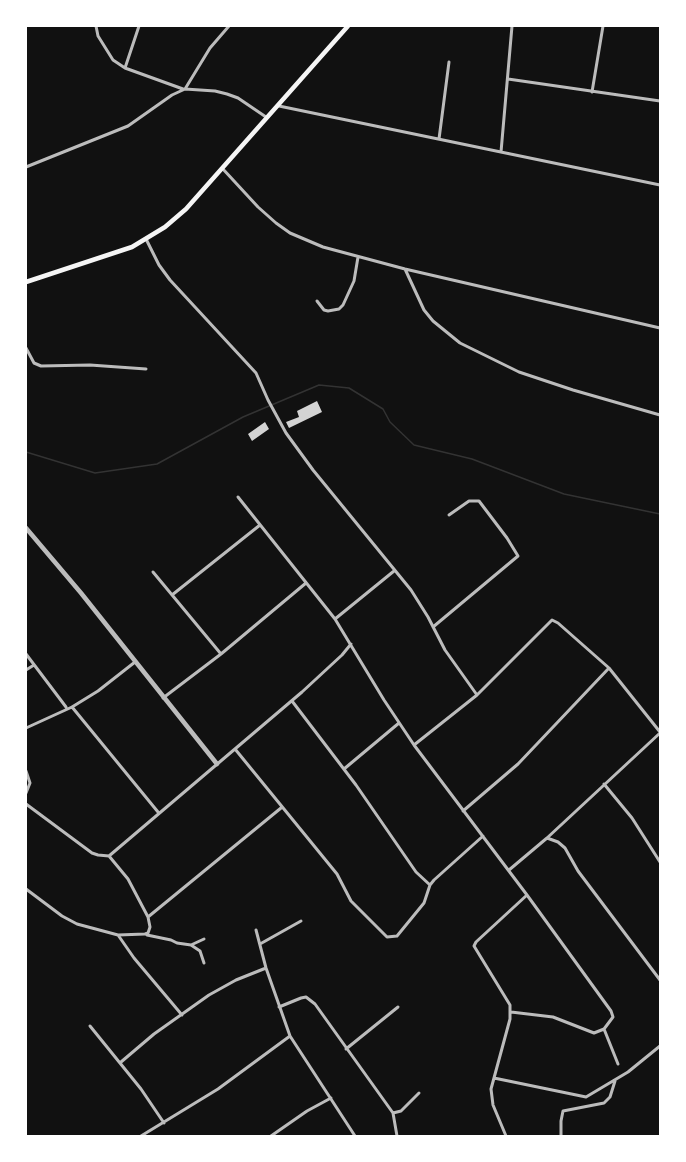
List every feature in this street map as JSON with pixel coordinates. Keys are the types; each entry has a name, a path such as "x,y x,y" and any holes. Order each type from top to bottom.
{"main road":[{"path":"26,282 110,255 146,239 165,227 186,209 348,26"}],"street":[{"path":"96,26 105,50 113,60 125,68 185,89 227,94 245,102 266,117"},
{"path":"125,68 139,26"},
{"path":"26,167 128,126 172,95 185,89 210,48 229,26"},
{"path":"501,152 512,26"},
{"path":"592,92 603,26"},
{"path":"439,139 449,62"},
{"path":"508,80 660,101"},
{"path":"277,106 660,185"},
{"path":"222,168 258,207 290,233 323,247 405,269 660,328"},
{"path":"146,239 159,265 170,280 256,373 267,400 286,433 416,598 445,650 477,695"},
{"path":"317,301 324,310 328,311 339,309 343,305 354,281 358,257"},
{"path":"405,269 424,310 433,321 460,343 519,372 660,416"},
{"path":"26,348 34,363 41,366 90,364 146,369"},
{"path":"238,497 335,619 414,745 509,870 611,1011 612,1020 604,1029 590,1032 553,1017 511,1012"},
{"path":"433,627 518,556 479,501 469,501 449,515"},
{"path":"172,595 260,525"},
{"path":"26,528 81,593 217,764"},
{"path":"335,619 394,570"},
{"path":"153,572 221,654"},
{"path":"163,698 221,654 306,582"},
{"path":"414,745 477,695 552,620 609,668 660,732 547,838 509,870"},
{"path":"109,856 158,812 292,701 351,644"},
{"path":"26,654 66,708"},
{"path":"26,728 72,707 108,685 135,662"},
{"path":"26,670 34,665"},
{"path":"463,811 518,764 609,668"},
{"path":"292,701 416,872 430,885"},
{"path":"72,707 158,812"},
{"path":"344,770 399,723"},
{"path":"235,749 337,874 351,901 387,937 397,936 424,903 430,885 483,836"},
{"path":"26,771 30,783 26,793"},
{"path":"604,784 632,819 660,862"},
{"path":"26,804 92,852 109,856 128,879 148,917 150,927 148,933 145,934"},
{"path":"148,917 282,807"},
{"path":"547,838 558,842 565,848 578,871 660,980"},
{"path":"26,889 62,916 77,924 118,935 145,934 191,945 203,955 204,963"},
{"path":"506,1137 491,1095 511,1012 509,1000 474,946 527,895"},
{"path":"260,944 301,921"},
{"path":"256,930 266,968 290,1036 355,1137"},
{"path":"118,935 134,958 182,1015"},
{"path":"191,945 204,939"},
{"path":"121,1062 154,1034 227,985 266,968"},
{"path":"279,1007 302,998 311,1000 393,1113 397,1137"},
{"path":"346,1049 398,1007"},
{"path":"90,1026 121,1062 164,1123"},
{"path":"604,1029 618,1064"},
{"path":"141,1137 218,1089 290,1036"},
{"path":"494,1078 582,1098 634,1068 660,1046"},
{"path":"561,1137 563,1111 604,1103 610,1097 615,1079"},
{"path":"393,1113 401,1111 419,1093"},
{"path":"271,1137 331,1098"}],"building":[{"path":"317,401 322,412 289,428 286,422 299,417 297,411"},
{"path":"265,422 269,429 252,441 248,434"}],"waterway":[{"path":"26,452 95,473 157,464 243,417 319,385 349,388 383,409 390,422 414,445 472,459 564,494 660,514"}]}
